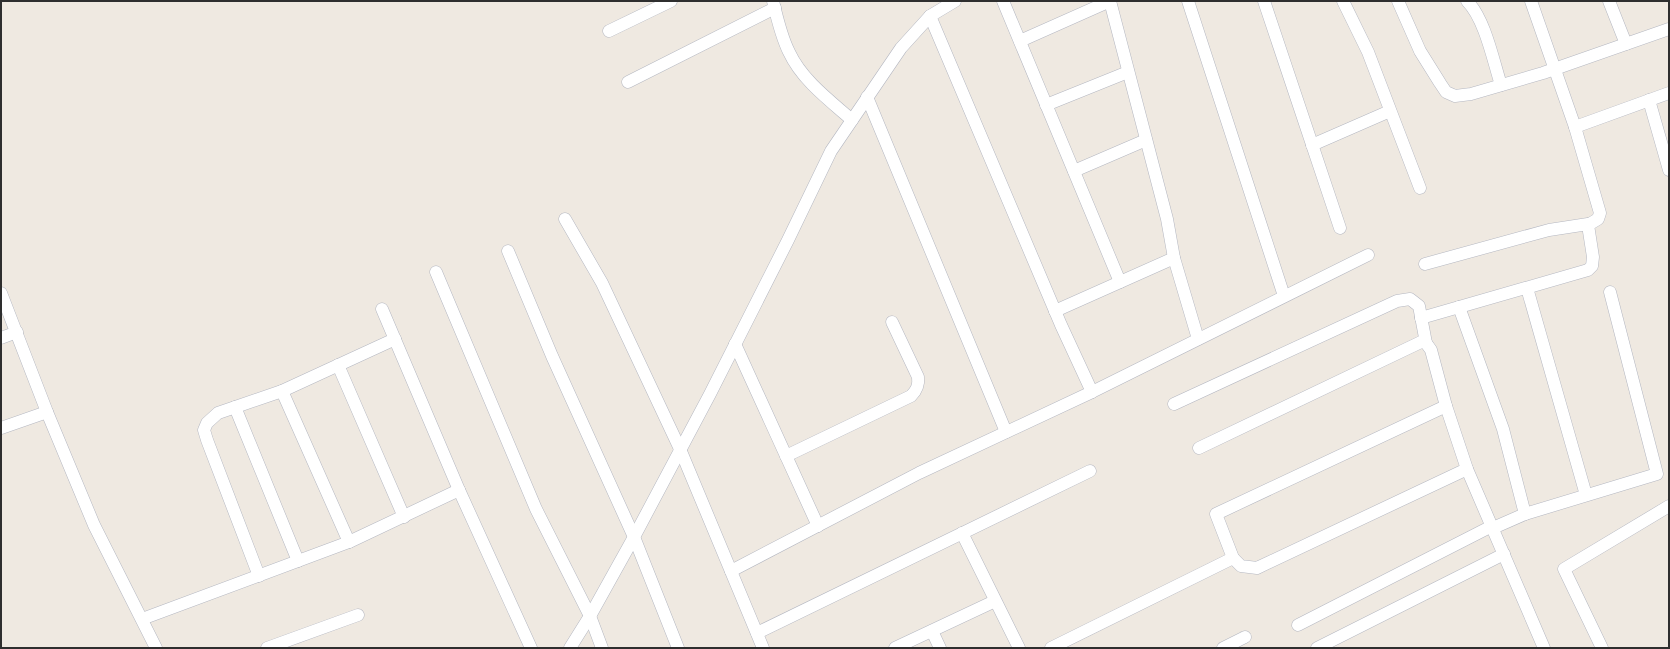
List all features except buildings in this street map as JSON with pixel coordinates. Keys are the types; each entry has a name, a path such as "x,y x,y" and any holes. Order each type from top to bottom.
{"street":[{"path":"609,31 671,1"},
{"path":"570,648 590,616 634,537 735,344 831,151 901,48 930,16 955,1"},
{"path":"1003,1 1120,282"},
{"path":"1020,41 1110,1 1167,219 1174,258 1198,339"},
{"path":"1188,1 1284,296"},
{"path":"1264,1 1340,228"},
{"path":"1343,1 1368,52 1420,188"},
{"path":"1398,1 1420,51 1446,92 1455,96 1471,94 1554,69 1669,29"},
{"path":"1468,1 1473,7 1480,21 1501,85"},
{"path":"1426,264 1549,230 1588,224 1598,219 1600,213 1575,126 1531,1"},
{"path":"1608,1 1626,44"},
{"path":"628,82 774,4 789,53 799,69 815,88 852,120"},
{"path":"930,16 1055,311 1092,392"},
{"path":"1046,105 1128,72"},
{"path":"1575,126 1669,93"},
{"path":"868,97 1006,432"},
{"path":"1649,100 1669,170"},
{"path":"1312,145 1390,111"},
{"path":"1074,171 1146,140"},
{"path":"565,219 602,283 680,449 763,648"},
{"path":"1421,318 1590,269 1593,263 1593,257 1588,224"},
{"path":"508,251 552,356 634,537 678,648"},
{"path":"731,571 919,473 1092,392 1368,255"},
{"path":"1055,311 1174,258"},
{"path":"436,272 536,509 590,616 602,648"},
{"path":"1527,288 1586,495"},
{"path":"1298,625 1492,528 1525,514 1657,474 1610,292"},
{"path":"1,293 47,412 94,525 156,648"},
{"path":"1174,404 1397,301 1410,299 1419,306 1426,344 1431,350 1446,406 1466,469 1544,648"},
{"path":"1459,307 1503,429 1525,514"},
{"path":"382,309 459,490 531,648"},
{"path":"786,456 911,396 915,392 919,382 918,377 892,322"},
{"path":"1,338 17,332"},
{"path":"259,576 204,430 207,423 218,412 282,391 395,339"},
{"path":"1199,448 1421,342 1426,344"},
{"path":"735,344 818,526"},
{"path":"338,365 404,517"},
{"path":"282,391 349,542"},
{"path":"1446,406 1216,514 1233,558 1241,566 1257,568 1466,469"},
{"path":"235,407 298,561"},
{"path":"1,428 47,412"},
{"path":"757,633 1090,471"},
{"path":"142,619 349,542 459,490"},
{"path":"1602,648 1564,569 1669,506"},
{"path":"962,533 1019,648"},
{"path":"1317,648 1504,554"},
{"path":"1051,648 1233,558"},
{"path":"895,648 995,601"},
{"path":"267,648 358,615"},
{"path":"932,631 940,648"},
{"path":"1223,648 1245,637"}]}
